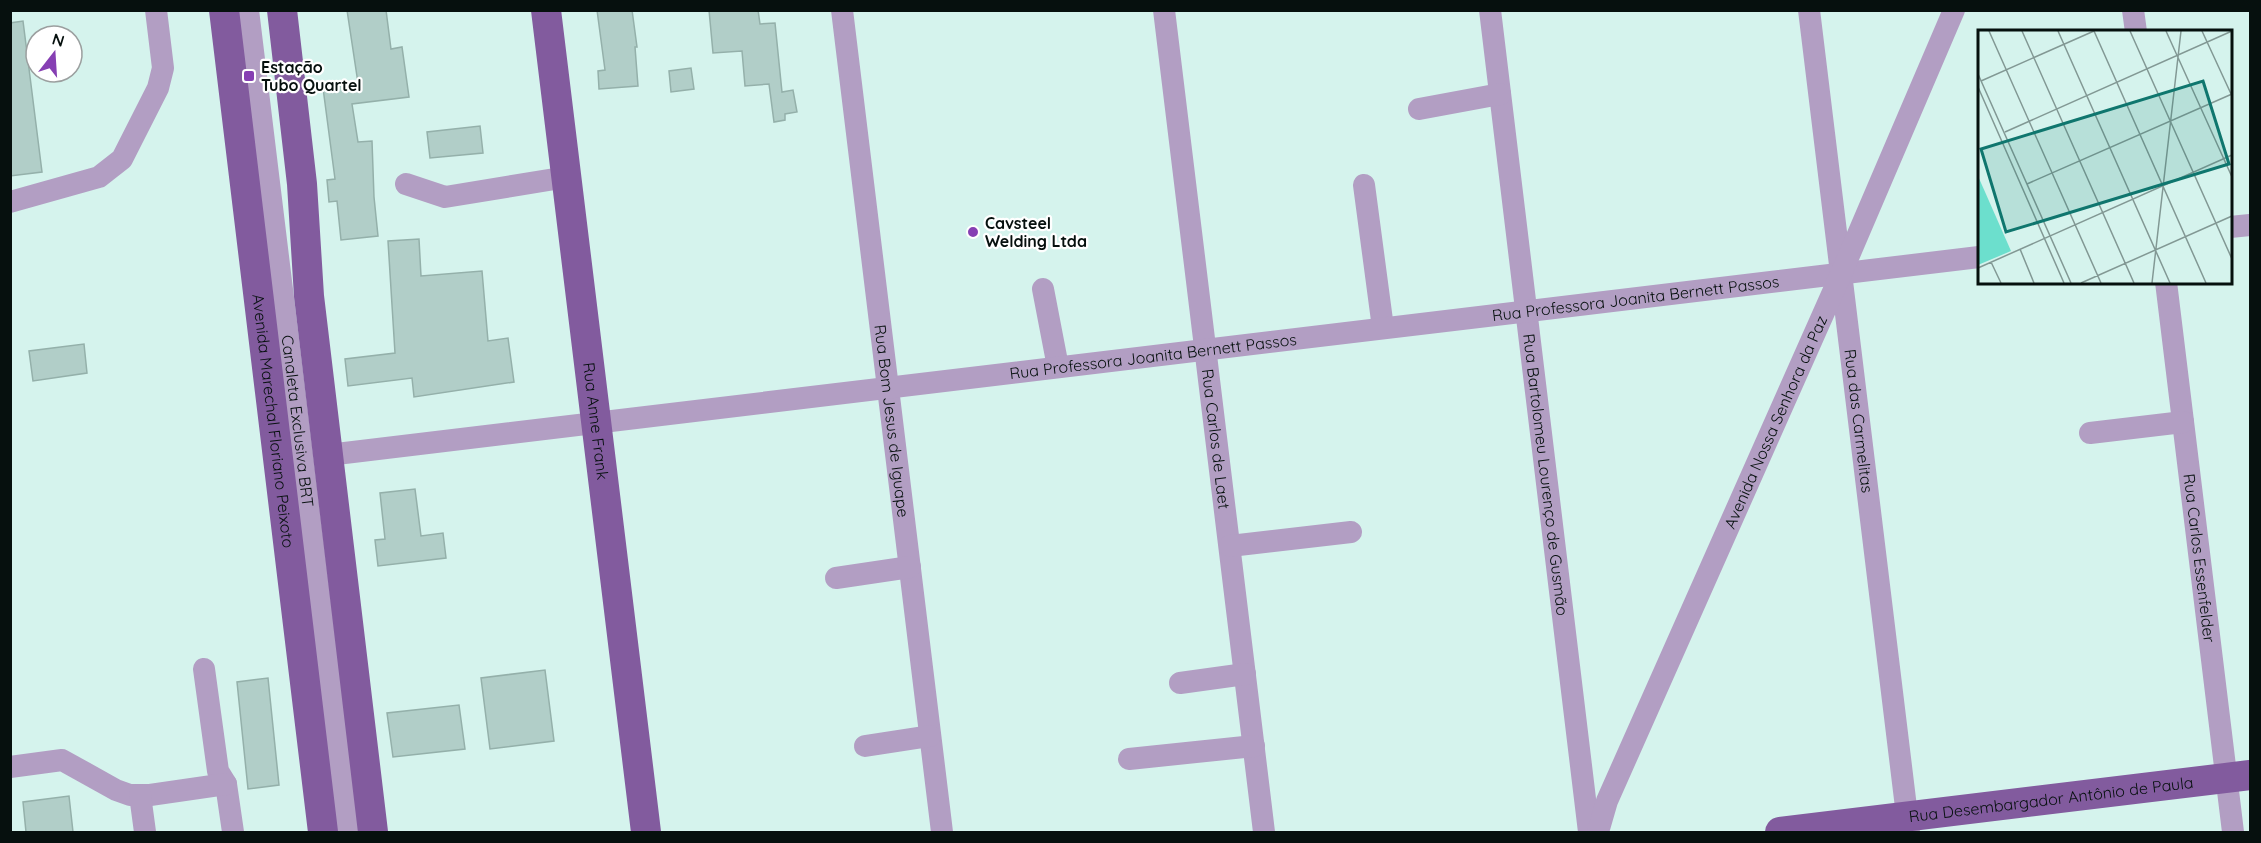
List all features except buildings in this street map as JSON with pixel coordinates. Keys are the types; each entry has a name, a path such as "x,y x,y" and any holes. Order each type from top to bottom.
{"main road":[{"name":"Avenida Marechal Floriano Peixoto","path":"224,10 323,832"},
{"path":"282,10 302,184 307,274 373,832"},
{"name":"Rua Anne Frank","path":"546,10 646,832"},
{"name":"Rua Desembargador Antônio de Paula","path":"1780,832 1908,825 2239,777"}],"street":[{"path":"10,202 99,177 122,159 158,88 163,68 156,10"},
{"name":"Canaleta Exclusiva BRT","path":"248,10 348,832"},
{"name":"Rua Bom Jesus de Iguape","path":"842,10 942,832"},
{"name":"Rua Carlos de Laet","path":"1164,10 1264,832"},
{"name":"Rua Bartolomeu Lourenço de Gusmão","path":"1490,10 1589,832"},
{"name":"Rua das Carmelitas","path":"1809,10 1908,825"},
{"name":"Avenida Nossa Senhora da Paz","path":"1598,832 1607,801 1841,274 1954,10"},
{"path":"2133,10 2136,30"},
{"path":"1419,109 1500,94"},
{"path":"405,184 445,197 567,177"},
{"path":"1364,185 1383,328"},
{"path":"2231,227 2250,225"},
{"name":"Rua Professora Joanita Bernett Passos","path":"328,454 1978,257"},
{"name":"Rua Carlos Essenfelder","path":"2166,284 2183,422 2239,777 2233,832"},
{"path":"1043,289 1058,367"},
{"path":"2090,433 2183,422"},
{"path":"1230,546 1352,532"},
{"path":"836,578 910,567"},
{"path":"204,669 218,771 226,783 233,832"},
{"path":"1180,682 1245,674"},
{"path":"866,746 930,736"},
{"path":"1128,759 1254,746"},
{"path":"10,767 62,760 116,790 130,795 226,783"},
{"path":"140,795 145,832"}],"place":[{"name":"Estação Tubo Quartel","path":"249,76"},
{"name":"Cavsteel Welding Ltda","path":"973,232"}]}
